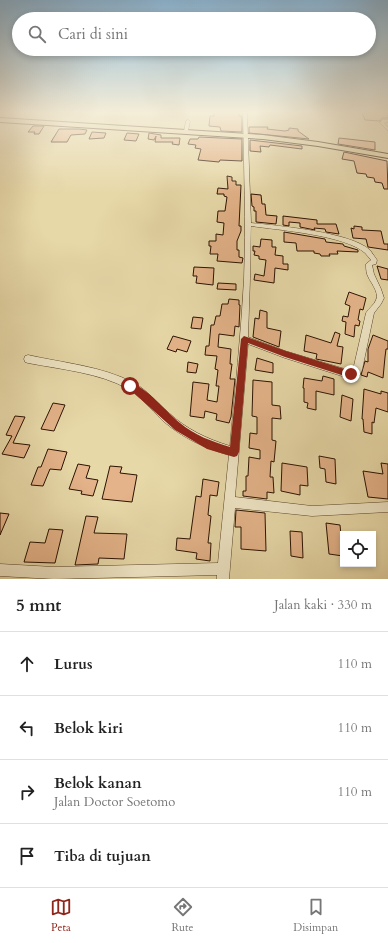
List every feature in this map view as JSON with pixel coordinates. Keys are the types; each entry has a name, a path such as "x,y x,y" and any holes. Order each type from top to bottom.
{"highway":[{"path":"273,139 318,144 388,156"}],"street":[{"path":"0,570 54,573 224,574 244,339 248,224 245,139"},
{"path":"244,339 285,354 351,374 356,373 358,370 371,310 380,299 378,288 370,276 369,270 369,264 374,262 374,257 363,248 322,233 248,224"},
{"path":"28,359 114,379 130,386 178,427 210,446 234,452"},
{"path":"230,502 312,511 388,507"}],"building":[{"path":"53,139 69,139 67,142 51,142"},
{"path":"124,139 137,139 136,141"},
{"path":"155,139 180,139 179,145 172,144 173,142 155,142"},
{"path":"190,139 242,139 242,161 220,160 219,162 198,160 201,149 195,148 196,145 188,144"},
{"path":"339,139 375,142 375,150 338,144"},
{"path":"250,140 302,146 302,149 270,145 269,147 260,146 261,152 250,151"},
{"path":"344,152 387,161 388,189 384,189 382,183 375,182 374,178 367,177 366,174 357,173 354,161 342,159"},
{"path":"227,176 232,177 232,181 236,181 236,185 241,185 239,226 241,226 241,231 237,241 237,250 239,250 239,257 243,258 242,263 217,261 218,254 210,254 211,246 209,246 209,241 216,241 216,234 223,235 224,223 217,222 218,211 225,211 227,197 224,196 224,194 217,194 218,188 228,189"},
{"path":"251,194 261,195 262,204 265,204 266,215 277,216 276,224 256,222 256,211 254,211 254,207 252,206"},
{"path":"283,216 317,220 317,224 336,224 339,234 326,232 325,229 314,228 315,230 300,227 300,223 289,222 289,226 283,225"},
{"path":"354,226 362,227 362,230 381,231 384,244 388,244 388,250 368,247 366,239 353,238 351,228 354,229"},
{"path":"284,232 325,239 326,242 343,244 344,246 358,250 358,252 337,251 338,254 321,256 320,254 314,253 314,251 297,251 296,243 284,242"},
{"path":"261,239 272,240 272,247 276,247 275,255 283,256 283,264 288,264 288,270 275,268 274,283 254,280 255,274 264,276 266,260 259,259 259,256 254,255 255,251 253,251 253,246 260,247"},
{"path":"377,266 388,269 388,280 381,279"},
{"path":"194,267 214,268 213,285 196,283 197,276 193,276"},
{"path":"218,283 236,284 236,290 217,289"},
{"path":"349,292 366,298 363,310 360,309 358,320 360,321 359,326 355,325 354,337 345,334 346,322 342,321 343,316 348,317 350,306 345,304"},
{"path":"229,299 239,300 239,327 235,326 234,336 219,334 218,347 231,349 230,364 232,364 230,379 235,379 229,423 216,420 217,414 205,411 204,418 190,416 193,382 209,384 207,400 217,402 219,386 216,386 218,370 215,369 217,356 205,355 206,346 209,346 211,325 214,325 216,316 220,316 222,304 228,304"},
{"path":"260,310 267,312 267,328 281,331 279,347 253,337 255,318 259,319"},
{"path":"193,317 203,318 201,329 191,328"},
{"path":"335,332 340,334 337,346 343,347 341,364 316,359 317,354 304,351 306,335 331,343"},
{"path":"373,335 388,341 383,378 368,372 367,377 361,375 365,361 368,362 368,349"},
{"path":"173,336 191,341 187,352 177,349 176,352 167,349"},
{"path":"257,358 273,363 273,373 255,370"},
{"path":"188,362 198,364 196,373 187,372"},
{"path":"323,376 334,379 334,395 316,391 316,410 307,408 308,403 304,402 304,378 322,381"},
{"path":"253,380 272,382 272,405 280,406 281,419 272,418 272,440 276,441 274,462 271,461 270,477 273,477 274,493 267,492 267,499 243,496 243,491 246,491 246,476 248,476 249,457 260,459 260,450 249,448 250,433 257,434 257,417 252,416"},
{"path":"364,389 381,394 381,391 388,393 388,412 376,408 374,423 372,422 372,434 364,432 362,419"},
{"path":"342,395 353,399 351,421 340,417"},
{"path":"53,403 65,405 54,431 41,429"},
{"path":"15,416 25,417 13,443 30,445 24,458 2,454 12,436 6,435"},
{"path":"48,449 67,452 61,470 50,469 43,486 31,485 38,467 41,467"},
{"path":"319,456 335,459 336,484 326,482 325,469 320,468"},
{"path":"282,463 307,467 308,486 300,485 300,495 281,491"},
{"path":"381,463 388,464 388,499 368,497 363,471 383,474"},
{"path":"78,464 90,466 86,478 98,480 93,496 81,494 82,491 69,489"},
{"path":"110,466 122,467 120,473 137,475 132,502 102,499"},
{"path":"203,479 219,482 217,496 210,495 208,515 211,516 208,543 211,543 210,561 196,559 197,553 176,550 177,538 190,539 196,496 201,497"},
{"path":"236,510 265,513 266,551 241,549 241,527 235,527"},
{"path":"0,513 9,514 0,535"},
{"path":"86,516 98,517 94,533 127,534 124,559 99,558 98,564 75,565"},
{"path":"326,523 340,525 340,556 329,554"},
{"path":"49,529 63,530 55,563 24,562 30,542 45,543"},
{"path":"290,531 302,532 303,558 291,556"}],"route":[{"path":"130,386 151,402 178,427 210,446 234,452 244,339 285,354 351,374"}]}
